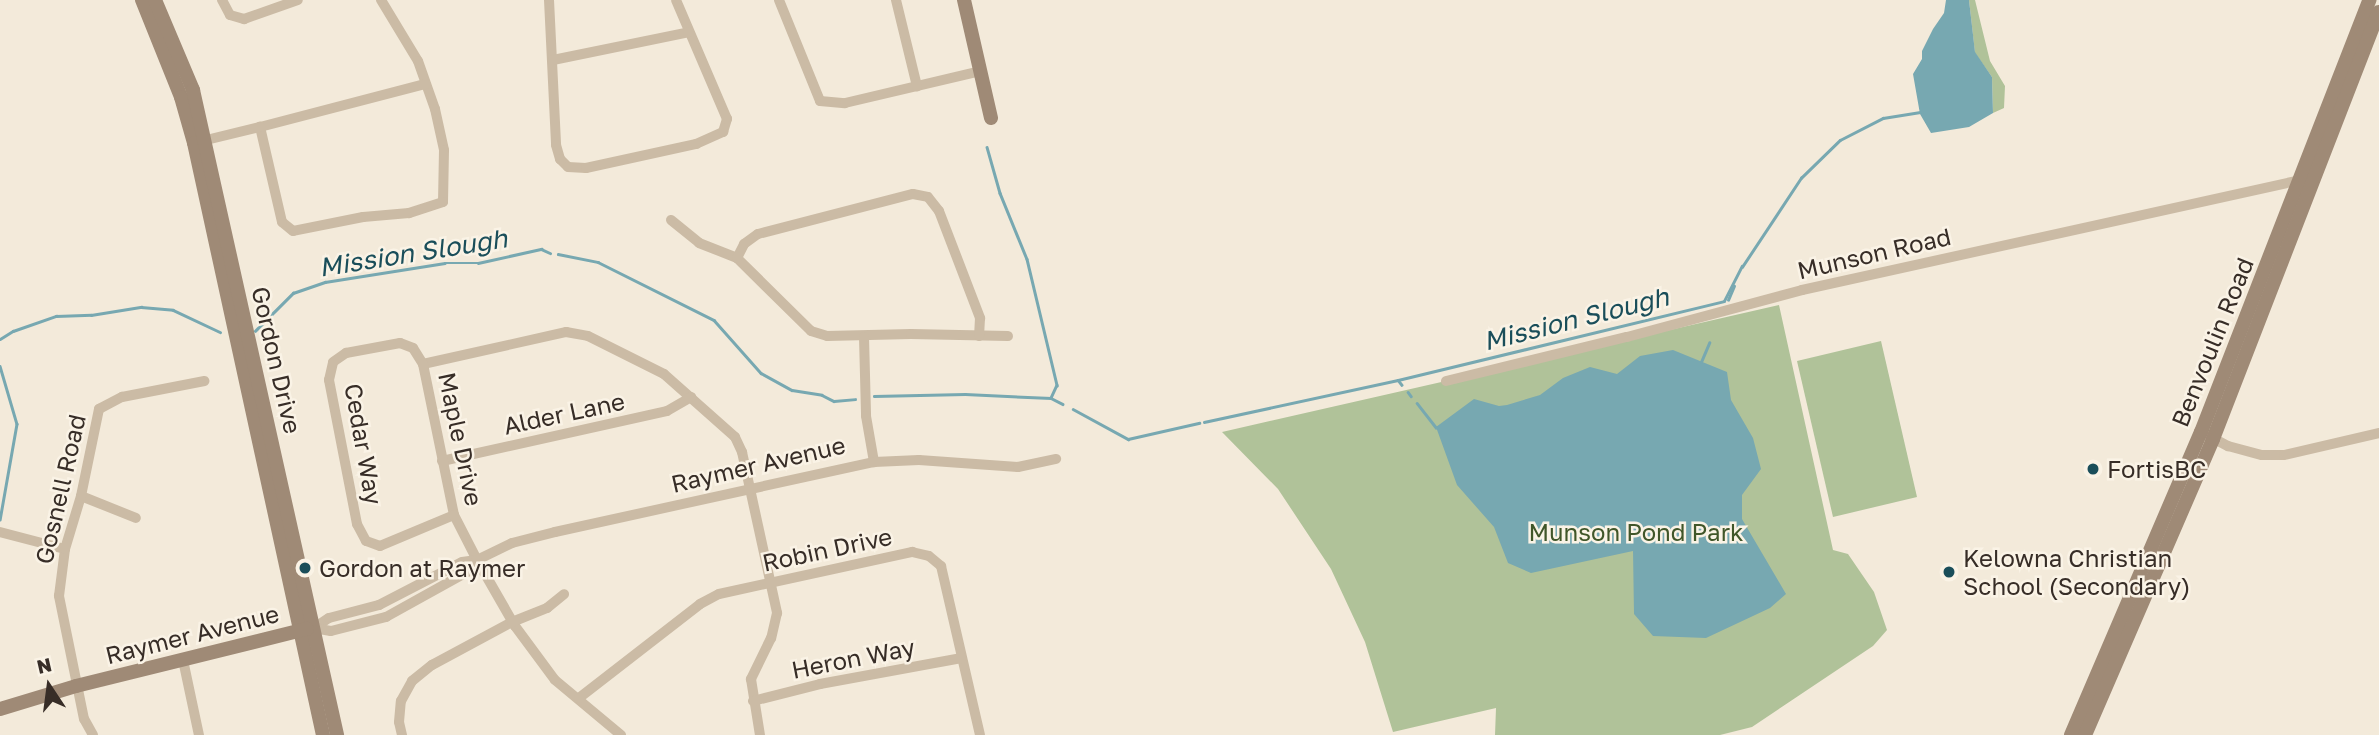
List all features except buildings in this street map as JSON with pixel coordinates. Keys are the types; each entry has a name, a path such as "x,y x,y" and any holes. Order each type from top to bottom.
{"main road":[{"name":"Gordon Drive","path":"142,0 199,141"},
{"name":"Gordon Drive","path":"155,0 193,90 199,141 307,629 337,735"},
{"path":"964,0 991,118"},
{"name":"Benvoulin Road","path":"2307,180 2369,0"},
{"name":"Benvoulin Road","path":"2085,735 2307,180 2379,12"},
{"name":"Benvoulin Road","path":"2071,735 2207,435"},
{"name":"Gordon Drive","path":"307,629 323,735"},
{"name":"Raymer Avenue","path":"0,709 76,686 307,629"}],"street":[{"path":"222,0 230,15 244,19 298,0"},
{"path":"260,127 282,222 293,231 363,217 409,213 443,202 446,188 444,150 435,109 418,61 381,0"},
{"path":"549,0 556,145 560,159 568,167 586,167 696,144 723,132 727,119 676,0"},
{"path":"779,0 820,101 845,103 980,71"},
{"path":"897,0 917,86"},
{"path":"553,60 689,32"},
{"path":"199,141 425,84"},
{"name":"Munson Road","path":"1446,381 1627,337 1802,290 2307,180"},
{"path":"737,258 744,244 758,234 913,194 929,197 939,211 980,318 979,336"},
{"path":"671,220 699,243 737,258 811,331 827,336 864,337 911,334 1008,336"},
{"path":"423,364 566,332 588,336 664,374 735,436 742,452 777,613 771,638 751,680 760,735"},
{"path":"864,337 866,415 874,462"},
{"name":"Cedar Way","path":"423,364 413,348 400,343 346,353 333,362 329,380 357,524 366,541 380,546 453,515"},
{"name":"Maple Drive","path":"423,364 453,515 477,561 513,622 555,680 621,735"},
{"name":"Gosnell Road","path":"93,735 84,719 59,596 65,550 81,495 99,410 122,397 204,381"},
{"name":"Alder Lane","path":"442,461 667,411 691,397"},
{"path":"2207,435 2228,446 2262,454 2284,455 2379,433"},
{"name":"Raymer Avenue","path":"307,629 331,631 386,617 467,572 477,561 523,541 874,462 919,460 1018,467 1056,460"},
{"path":"81,495 136,517"},
{"path":"0,531 65,550"},
{"name":"Robin Drive","path":"579,698 700,604 719,594 912,552 929,555 941,566 980,735"},
{"path":"401,735 401,701 412,681 432,665 513,622 547,608 564,594"},
{"name":"Heron Way","path":"753,701 820,684 962,659"},
{"path":"183,660 199,735"}],"green space":[{"path":"1969,0 1975,0 1990,61 2005,86 2004,108 1993,113 1992,77 1975,53"},
{"name":"Munson Pond Park","path":"1779,305 1833,550 1848,554 1874,592 1887,630 1873,646 1752,727 1720,735 1495,735 1496,708 1393,732 1365,642 1331,569 1278,489 1222,432"},
{"path":"1881,341 1917,497 1833,517 1797,361"}],"water":[{"path":"1946,0 1969,0 1975,52 1992,77 1993,113 1969,127 1931,133 1920,114 1913,74 1922,59 1922,51 1933,29 1944,13"},
{"path":"1673,350 1727,372 1731,400 1753,438 1761,469 1742,495 1742,519 1786,594 1770,608 1706,638 1653,636 1634,614 1633,551 1531,573 1508,563 1494,527 1457,485 1436,427 1474,399 1499,406 1507,405 1540,395 1563,378 1590,367 1617,374 1640,356"}],"waterway":[{"name":"Mission Slough","path":"1742,267 1801,178 1840,140 1883,118 1922,112"},
{"path":"987,147 1000,193 1027,259 1057,385 1051,398"},
{"name":"Mission Slough","path":"255,331 293,293 325,282 445,263 478,263 541,249 550,253"},
{"name":"Mission Slough","path":"558,254 598,262 714,320 761,373 792,390 822,395 834,401 855,399"},
{"name":"Mission Slough","path":"1398,380 1724,301 1742,266"},
{"name":"Mission Slough","path":"1728,300 1734,286"},
{"name":"Mission Slough","path":"0,339 13,331 56,316 91,315 141,307 173,310 220,332"},
{"name":"Mission Slough","path":"1701,362 1709,343"},
{"name":"Mission Slough","path":"0,366 17,424 0,520"},
{"name":"Mission Slough","path":"1204,422 1398,380 1402,385"},
{"name":"Mission Slough","path":"1408,392 1411,396"},
{"name":"Mission Slough","path":"874,396 965,394 1051,398 1063,404"},
{"name":"Mission Slough","path":"1417,403 1436,427"},
{"name":"Mission Slough","path":"1073,409 1128,439 1199,423"}],"place":[{"name":"FortisBC","path":"2093,469"},
{"name":"Gordon at Raymer","path":"305,568"},
{"name":"Kelowna Christian School (Secondary)","path":"1949,572"}]}
